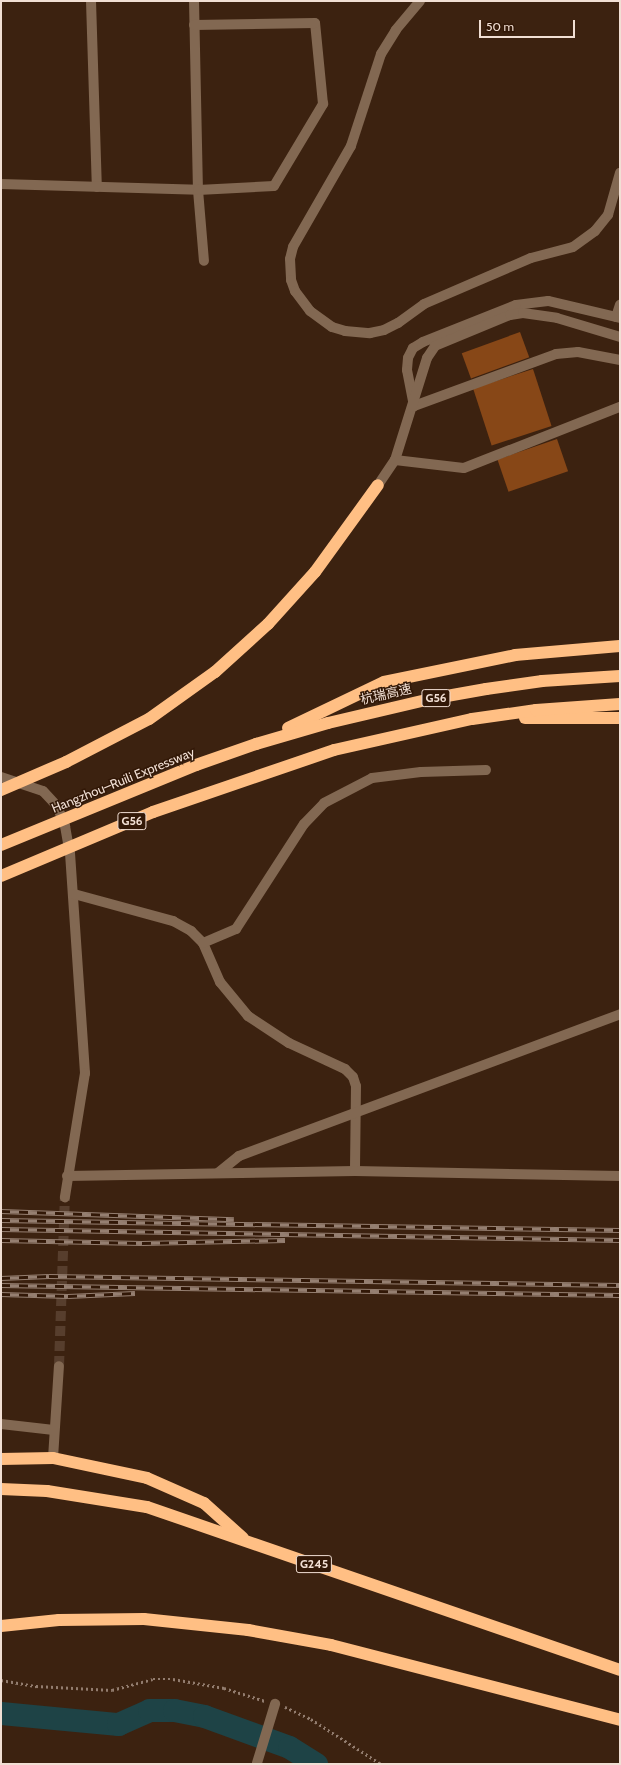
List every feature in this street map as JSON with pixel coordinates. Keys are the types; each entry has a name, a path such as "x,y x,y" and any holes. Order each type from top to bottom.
{"highway":[{"path":"1,790 73,758 149,719 215,672 268,624 315,572 378,485"},
{"path":"256,744 384,682 515,655 620,646"},
{"name":"杭瑞高速","path":"256,744 328,723 430,699 542,681 620,676"},
{"name":"G56","path":"1,876 153,812 265,772 334,750 472,719 536,710 620,704"},
{"path":"472,719 620,718"},
{"name":"Hangzhou–Ruili Expressway","path":"1,845 138,787 256,744"},
{"path":"1,1459 53,1458 147,1478 204,1503 247,1541"},
{"name":"G245","path":"1,1489 47,1491 147,1507 620,1670"},
{"path":"1,1626 60,1620 144,1618 248,1630 331,1645 620,1720"}],"street":[{"path":"91,1 97,187"},
{"path":"194,1 198,190 204,261"},
{"path":"420,1 396,30 381,54 351,146 293,247 290,259 291,280 298,296 310,311 332,327 345,332 370,333 384,330 398,323 424,304 531,258 573,247 602,223 618,197 620,173"},
{"path":"1,184 198,190 274,186 324,104 315,23 194,25"},
{"path":"414,406 407,370 408,358 413,348 423,342 516,305 548,301 618,317 620,305"},
{"path":"378,485 395,460 414,406 427,358 435,346 510,314 538,314 620,337"},
{"path":"414,406 556,354 600,354 620,360"},
{"path":"395,460 464,468 620,407"},
{"path":"203,943 236,929 304,824 324,803 372,778 421,772 486,770"},
{"path":"1,777 43,791 57,806 65,826 70,853 74,894 85,1073 67,1176 65,1197"},
{"path":"74,894 174,921 191,931 203,943 220,982 248,1016 289,1043 345,1069 353,1077 356,1086 355,1171"},
{"path":"218,1173 239,1156 620,1014"},
{"path":"67,1176 355,1171 620,1176"},
{"path":"53,1458 59,1366"},
{"path":"1,1424 54,1430"},
{"path":"257,1763 275,1704"}],"path":[{"path":"1,1680 36,1686 112,1690 153,1679 173,1679 224,1688 275,1704 310,1720 381,1764"}],"building":[{"path":"520,332 529,357 471,379 462,353"},
{"path":"533,369 552,426 492,446 473,388"},
{"path":"557,439 568,471 509,492 497,460"}],"waterway":[{"path":"1,1713 118,1724 149,1710 174,1710 204,1716 289,1747 316,1764"}],"tunnel":[{"path":"59,1366 65,1197"}],"railway":[{"path":"1,1211 234,1219"},
{"path":"1,1220 620,1230"},
{"path":"1,1229 620,1240"},
{"path":"1,1240 142,1243 285,1240"},
{"path":"1,1278 49,1276 620,1285"},
{"path":"1,1285 620,1295"},
{"path":"1,1294 68,1296 135,1293"}]}
